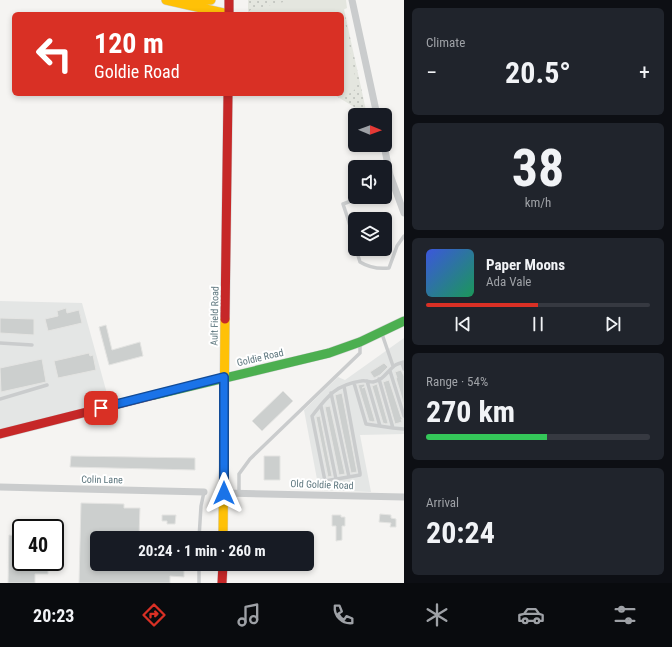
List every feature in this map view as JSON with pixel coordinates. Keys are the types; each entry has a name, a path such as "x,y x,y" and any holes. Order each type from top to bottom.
{"street":[{"path":"168,0 211,0"},
{"path":"168,0 219,12"},
{"path":"228,12 229,0"},
{"path":"352,0 375,108"},
{"name":"Ault Field Road","path":"223,531 228,96"},
{"path":"385,152 390,175 404,214"},
{"name":"Goldie Road","path":"0,434 224,377 330,353 381,333 404,321"},
{"name":"Colin Lane","path":"0,487 204,492"},
{"path":"224,493 239,492"},
{"name":"Old Goldie Road","path":"239,492 404,497"},
{"path":"222,583 223,571"}],"lane":[{"path":"348,202 343,204 348,221"},
{"path":"358,256 360,262 365,265 382,269 389,268 397,246 404,236"},
{"path":"381,333 393,366"},
{"path":"239,492 239,474 250,459 360,353 360,342"},
{"path":"0,343 32,345"},
{"path":"344,386 361,470 360,475 325,481 312,416 331,393 344,386 366,381 373,382 386,376 393,366 403,362 404,369"},
{"path":"390,371 404,416"},
{"path":"379,379 393,428"},
{"path":"366,381 380,426"},
{"path":"354,383 366,424 404,428"},
{"path":"0,399 47,385"},
{"path":"331,393 349,477"},
{"path":"320,406 336,479"},
{"path":"199,531 201,506 204,492"},
{"path":"199,583 200,571"}],"shaded area":[{"path":"248,0 342,0 365,108 356,108 336,96 344,96 344,12 248,12"},
{"path":"292,0 346,0 347,8 343,10 343,12 250,12 250,10"},
{"path":"344,16 357,87 351,93 344,95"},
{"path":"0,301 82,303 109,401 0,429"},
{"path":"404,338 404,434 360,435 371,492 319,490 304,410 338,377 345,380"}],"building":[{"path":"66,308 67,313 79,310 82,323 48,331 45,319 58,316 57,311"},
{"path":"0,318 34,319 34,335 0,333"},
{"path":"106,325 112,350 140,342 143,356 109,365 99,327"},
{"path":"89,353 90,356 93,355 96,370 58,378 54,361"},
{"path":"42,359 46,382 1,392 0,368"},
{"path":"384,363 388,367 380,375 374,378 370,372"},
{"path":"401,370 404,376 404,405 395,372"},
{"path":"389,380 401,417 403,419 401,419 402,422 395,424 383,382"},
{"path":"364,384 365,386 362,388 365,387 375,421 373,422 369,421 358,385"},
{"path":"377,384 388,423 386,424 383,423 372,386"},
{"path":"283,391 293,401 262,431 252,421"},
{"path":"342,393 357,472 351,473 335,395"},
{"path":"330,406 345,474 339,475 325,407"},
{"path":"320,416 332,476 328,477 316,417"},
{"path":"71,456 195,458 195,470 70,467"},
{"path":"264,456 280,456 280,480 264,480"},
{"path":"81,503 124,504 124,508 140,508 139,531 90,531 90,571 184,571 184,577 170,576 170,583 79,583"},
{"path":"380,514 391,515 391,518 396,519 396,527 390,527 391,523 379,522"},
{"path":"162,515 176,515 175,524 167,524 167,521 162,521"},
{"path":"332,515 341,515 341,517 345,517 345,526 342,526 342,540 336,541 336,526 332,526"},
{"path":"9,535 12,535 12,571 48,571 48,574 35,574 35,583 8,583"}],"traffic: fast":[{"path":"154,395 329,353 360,342 404,321"}],"traffic: slow":[{"path":"166,0 219,12"},
{"path":"187,1 211,0"},
{"path":"223,531 225,319"}],"traffic: jam":[{"path":"229,0 229,12"},
{"path":"225,319 228,96"},
{"path":"0,434 154,395"},
{"path":"222,583 223,571"}],"route":[{"path":"101,408 224,377 224,493"}]}
